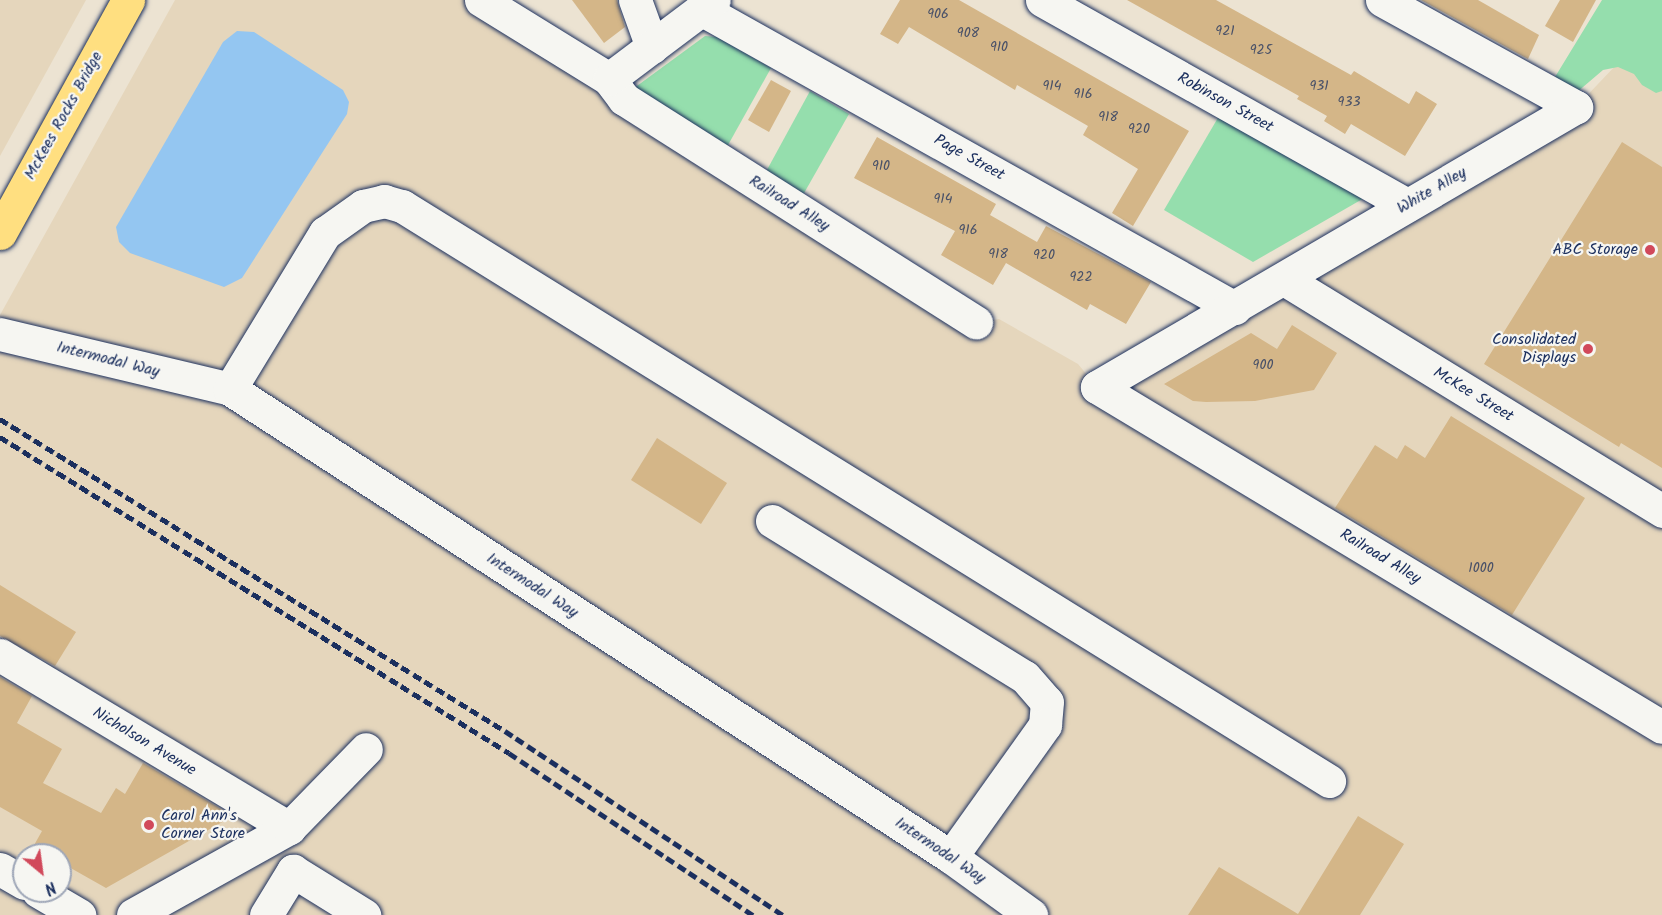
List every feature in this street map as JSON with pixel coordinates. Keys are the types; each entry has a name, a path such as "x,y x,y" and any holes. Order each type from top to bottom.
{"main road":[{"name":"McKees Rocks Bridge","path":"0,232 128,0"}],"street":[{"name":"Railroad Alley","path":"481,0 609,79 624,99 976,322"},
{"path":"635,0 652,47"},
{"name":"Robinson Street","path":"1042,0 1407,205"},
{"name":"White Alley","path":"1097,387 1576,107 1382,0"},
{"path":"609,79 707,5"},
{"name":"Page Street","path":"707,5 1235,308"},
{"path":"230,389 325,233 363,206 384,201 402,206 1329,781"},
{"name":"McKee Street","path":"1284,279 1662,511"},
{"name":"Intermodal Way","path":"0,334 230,389 951,857 1031,915"},
{"name":"Railroad Alley","path":"1097,387 1662,727"},
{"path":"772,521 1025,678 1047,702 1045,725 951,857"},
{"name":"Nicholson Avenue","path":"0,655 289,828"},
{"path":"133,915 289,828 366,749"},
{"path":"266,915 293,871 289,828"},
{"path":"293,871 364,915"},
{"path":"58,903 79,915"}],"shaded area":[{"path":"0,0 86,0 0,156"},
{"path":"175,0 481,0 976,322 999,319 1078,364 1097,387 1576,107 1662,17 1662,915 0,915 0,315"}],"green space":[{"path":"1602,0 1662,0 1662,91 1656,93 1642,85 1634,74 1618,67 1603,70 1576,93 1555,77"},
{"path":"705,36 717,37 771,68 723,154 626,94"},
{"path":"810,91 849,114 799,202 762,179"},
{"path":"1219,116 1366,197 1253,262 1164,210"}],"water":[{"path":"237,31 254,32 343,90 349,102 347,114 242,278 224,287 130,253 119,242 116,227 223,42"}],"building":[{"path":"572,0 617,0 625,27 604,43"},
{"path":"900,0 959,0 1189,131 1133,226 1112,213 1138,169 1083,135 1088,126 1017,85 1015,90 909,27 898,44 880,34"},
{"path":"1127,0 1216,0 1351,75 1354,71 1409,104 1416,91 1437,104 1405,156 1351,124 1345,134 1324,121 1327,116 1297,99 1299,96"},
{"path":"1421,0 1478,0 1539,35 1528,59"},
{"path":"1560,0 1596,0 1573,42 1545,26"},
{"path":"771,80 791,91 769,132 748,120"},
{"path":"877,137 996,204 990,215 1037,242 1046,226 1151,282 1126,324 1090,304 1087,310 1006,263 993,285 941,255 955,231 854,178"},
{"path":"1622,142 1662,167 1662,468 1621,443 1619,447 1484,364"},
{"path":"1292,325 1337,353 1314,390 1255,401 1206,402 1193,401 1164,384 1251,333 1277,349"},
{"path":"1451,416 1585,498 1512,615 1335,508 1375,445 1397,459 1405,445 1425,458"},
{"path":"657,438 727,483 701,524 631,480"},
{"path":"0,585 76,632 55,666 0,636"},
{"path":"0,677 32,696 17,723 62,749 43,783 101,813 116,788 125,794 143,763 233,816 106,888 72,869 72,843 35,843 42,831 0,807"},
{"path":"1358,816 1404,844 1360,915 1188,915 1219,867 1298,914"}],"railway":[{"path":"0,419 505,731 783,915"},
{"path":"0,437 509,753 753,915"}],"place":[{"name":"ABC Storage","path":"1650,250"},
{"name":"Consolidated Displays","path":"1588,349"},
{"name":"Carol Ann's Corner Store","path":"149,825"}]}
